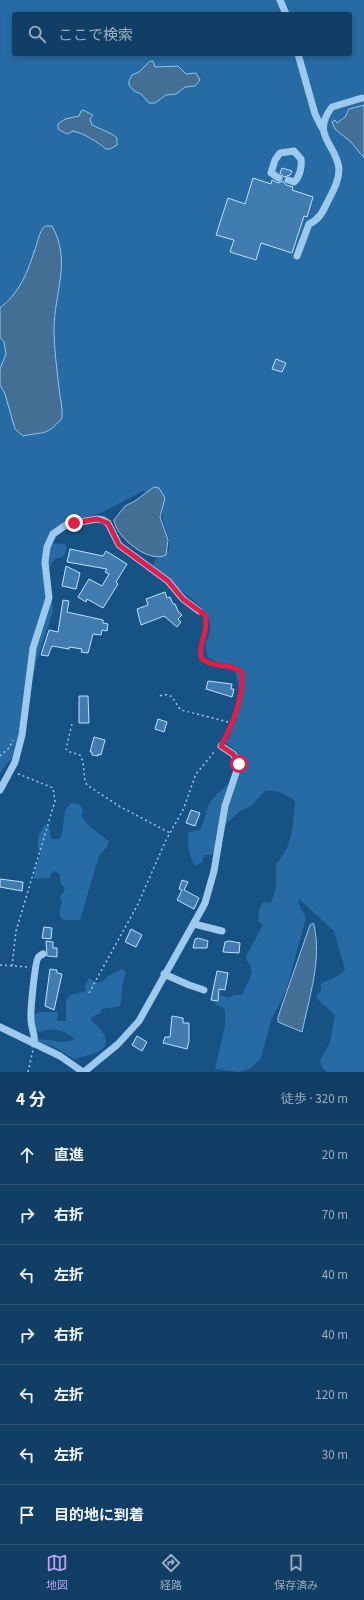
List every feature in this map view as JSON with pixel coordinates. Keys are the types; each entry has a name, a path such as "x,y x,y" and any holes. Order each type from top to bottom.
{"street":[{"path":"280,0 285,12"},
{"path":"297,256 309,224 317,220 320,216 338,178 339,168 315,114 299,56"},
{"path":"322,128 332,107 362,98"},
{"path":"279,178 271,173 277,157 285,151 294,152 301,159 301,168 297,180 294,182 288,180"},
{"path":"0,790 15,762 23,729 33,648 49,598 45,562 46,547 53,534 60,529 82,520 103,520 108,523 119,545 168,581 183,599 199,611"},
{"path":"0,1027 72,1063 84,1072 106,1055 130,1032 139,1021 164,974 194,924 209,889 219,842 224,806 239,764 233,754 221,746"},
{"path":"194,924 222,931"},
{"path":"34,1044 35,1038 30,1019 35,968 38,958 42,954"},
{"path":"164,974 189,986 204,990"}],"path":[{"path":"89,993 138,904 170,833 183,810 196,774 221,746 232,723 240,697 242,673 236,668 207,662 201,658 199,648 207,629 205,615 199,611"},
{"path":"160,696 166,694 170,695 181,710 232,723"},
{"path":"72,724 66,749 80,755 84,766 84,780 87,785 123,809 170,833"},
{"path":"0,756 9,748 17,732 23,729"},
{"path":"10,770 53,788 55,801 16,931 12,966"},
{"path":"0,965 35,968"},
{"path":"28,1072 34,1044"}],"shaded area":[{"path":"0,0 364,0 364,1072 327,1072 322,1067 320,1061 330,1042 335,1015 316,998 321,990 321,984 339,975 345,970 334,931 299,899 298,903 306,918 286,991 271,1020 261,1058 251,1068 239,1072 215,1069 225,1026 225,1010 216,1005 215,1002 219,995 230,998 233,995 243,994 249,981 251,968 246,960 247,954 263,925 258,921 259,910 263,902 271,903 276,887 276,864 282,857 289,842 293,827 295,801 281,793 265,791 251,806 240,811 218,832 216,845 212,855 204,855 202,862 195,866 189,849 189,832 200,830 210,802 240,772 238,755 226,743 236,720 241,696 234,665 217,662 208,657 205,643 209,634 210,626 209,619 205,612 153,566 155,560 169,550 169,540 162,517 163,506 155,493 143,491 103,512 76,520 47,543 65,544 67,548 63,557 55,559 49,567 53,611 37,660 16,748 12,759 7,763 0,774"},
{"path":"150,61 153,61 155,67 178,66 186,74 196,73 200,80 195,86 185,87 176,94 166,95 155,103 149,103 141,94 134,91 129,85 129,81 132,75 139,72"},
{"path":"364,105 364,158 351,142 335,129 332,122 335,120 337,123 345,117 349,109"},
{"path":"83,110 93,115 90,119 92,125 112,134 117,138 117,145 110,149 106,149 82,134 73,131 67,134 58,129 58,124 65,119 79,116"},
{"path":"45,226 52,226 58,239 61,252 60,277 54,330 62,418 48,431 23,436 15,429 5,394 0,385 0,369 6,354 4,342 0,337 0,308 7,302 22,283 39,235"},
{"path":"154,487 159,488 165,498 160,517 168,540 166,555 159,557 151,556 134,547 121,534 116,527 114,520 125,506 135,501"},
{"path":"72,803 80,805 83,810 81,816 90,827 109,841 98,859 80,920 64,920 60,916 60,907 62,903 60,897 65,889 60,882 60,875 55,871 51,873 50,878 34,879 34,873 41,853 38,846 40,832 44,825 49,826 51,839 60,839 66,811"},
{"path":"313,923 316,938 316,965 302,1032 278,1022 278,1017 310,925"},
{"path":"123,969 126,972 123,980 120,1006 102,1009 100,1013 90,1018 105,1037 106,1043 104,1047 93,1054 74,1059 54,1047 39,1042 38,1039 64,1042 74,1040 73,1037 61,1031 43,1030 39,1032 36,1030 32,1015 41,1012 58,1012 57,1021 66,1021 66,1000 71,995 86,991 85,985 89,978 98,983 104,981 109,975"}],"building":[{"path":"282,168 292,171 290,175 284,177 280,173"},
{"path":"253,178 271,184 272,180 278,183 283,181 286,185 293,187 292,190 313,197 307,217 304,216 292,253 261,243 256,260 230,252 234,240 216,235 228,198 245,204"},
{"path":"276,359 286,363 282,372 272,369"},
{"path":"70,549 103,556 106,551 127,564 116,582 118,584 103,608 87,599 86,602 78,597 89,579 102,586 109,574 105,572 107,569 67,562"},
{"path":"66,566 80,573 76,589 62,586"},
{"path":"165,592 167,598 170,597 173,604 175,604 178,611 182,615 178,619 181,622 177,627 164,616 141,625 137,609 148,605 146,599"},
{"path":"63,600 69,601 67,612 103,620 103,623 108,624 107,631 102,630 101,635 93,634 88,653 81,652 82,649 69,647 69,649 52,646 48,656 41,655 49,630 58,632"},
{"path":"208,681 232,684 231,689 234,689 232,697 206,689"},
{"path":"79,696 88,696 89,723 79,723"},
{"path":"158,719 167,722 164,732 155,729"},
{"path":"94,737 105,740 101,755 98,754 98,756 92,755 92,752 90,752"},
{"path":"191,810 200,813 195,826 186,823"},
{"path":"0,879 23,882 22,891 0,887"},
{"path":"182,880 188,882 184,890 199,898 194,909 177,900 182,890 179,889"},
{"path":"44,927 52,928 51,939 42,938"},
{"path":"131,929 142,935 136,947 125,942"},
{"path":"198,938 208,941 207,948 193,948 195,939"},
{"path":"46,941 53,942 53,948 57,948 57,957 47,956"},
{"path":"229,941 240,943 239,953 223,952 225,942"},
{"path":"50,969 57,970 57,973 62,974 54,1010 45,1006"},
{"path":"217,971 228,973 225,990 219,989 218,1001 211,1000"},
{"path":"172,1016 183,1018 183,1023 189,1023 189,1041 187,1049 163,1043 165,1037 170,1037"},
{"path":"137,1036 147,1042 142,1051 132,1045"}],"route":[{"path":"74,523 82,520 97,519 108,523 119,545 173,585 177,593 183,599 205,615 207,629 199,648 201,658 207,662 236,668 242,673 240,697 236,711 230,730 221,746 233,754 239,764"}]}
